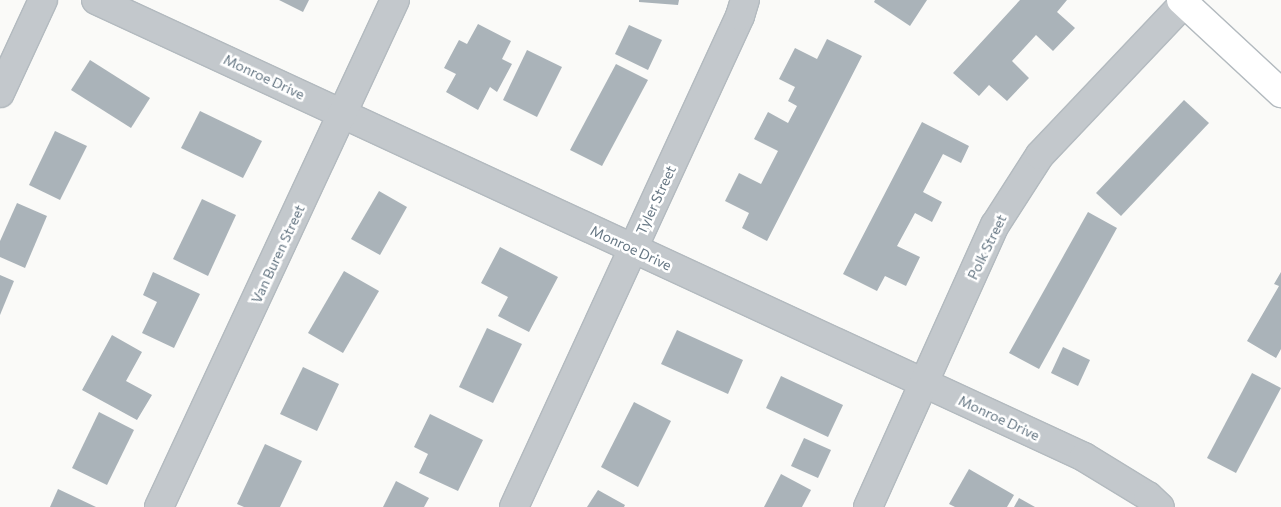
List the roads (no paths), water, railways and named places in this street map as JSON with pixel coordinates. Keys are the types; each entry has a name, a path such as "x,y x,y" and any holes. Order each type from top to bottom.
{"main road":[{"path":"1182,2 1281,93"}],"street":[{"path":"0,94 43,0"},
{"name":"Monroe Drive","path":"96,0 1084,457 1148,496 1160,507"},
{"name":"Van Buren Street","path":"159,507 395,0"},
{"name":"Tyler Street","path":"514,507 634,249 740,16 745,0"},
{"name":"Polk Street","path":"868,507 995,225 1040,156 1182,2"}]}
